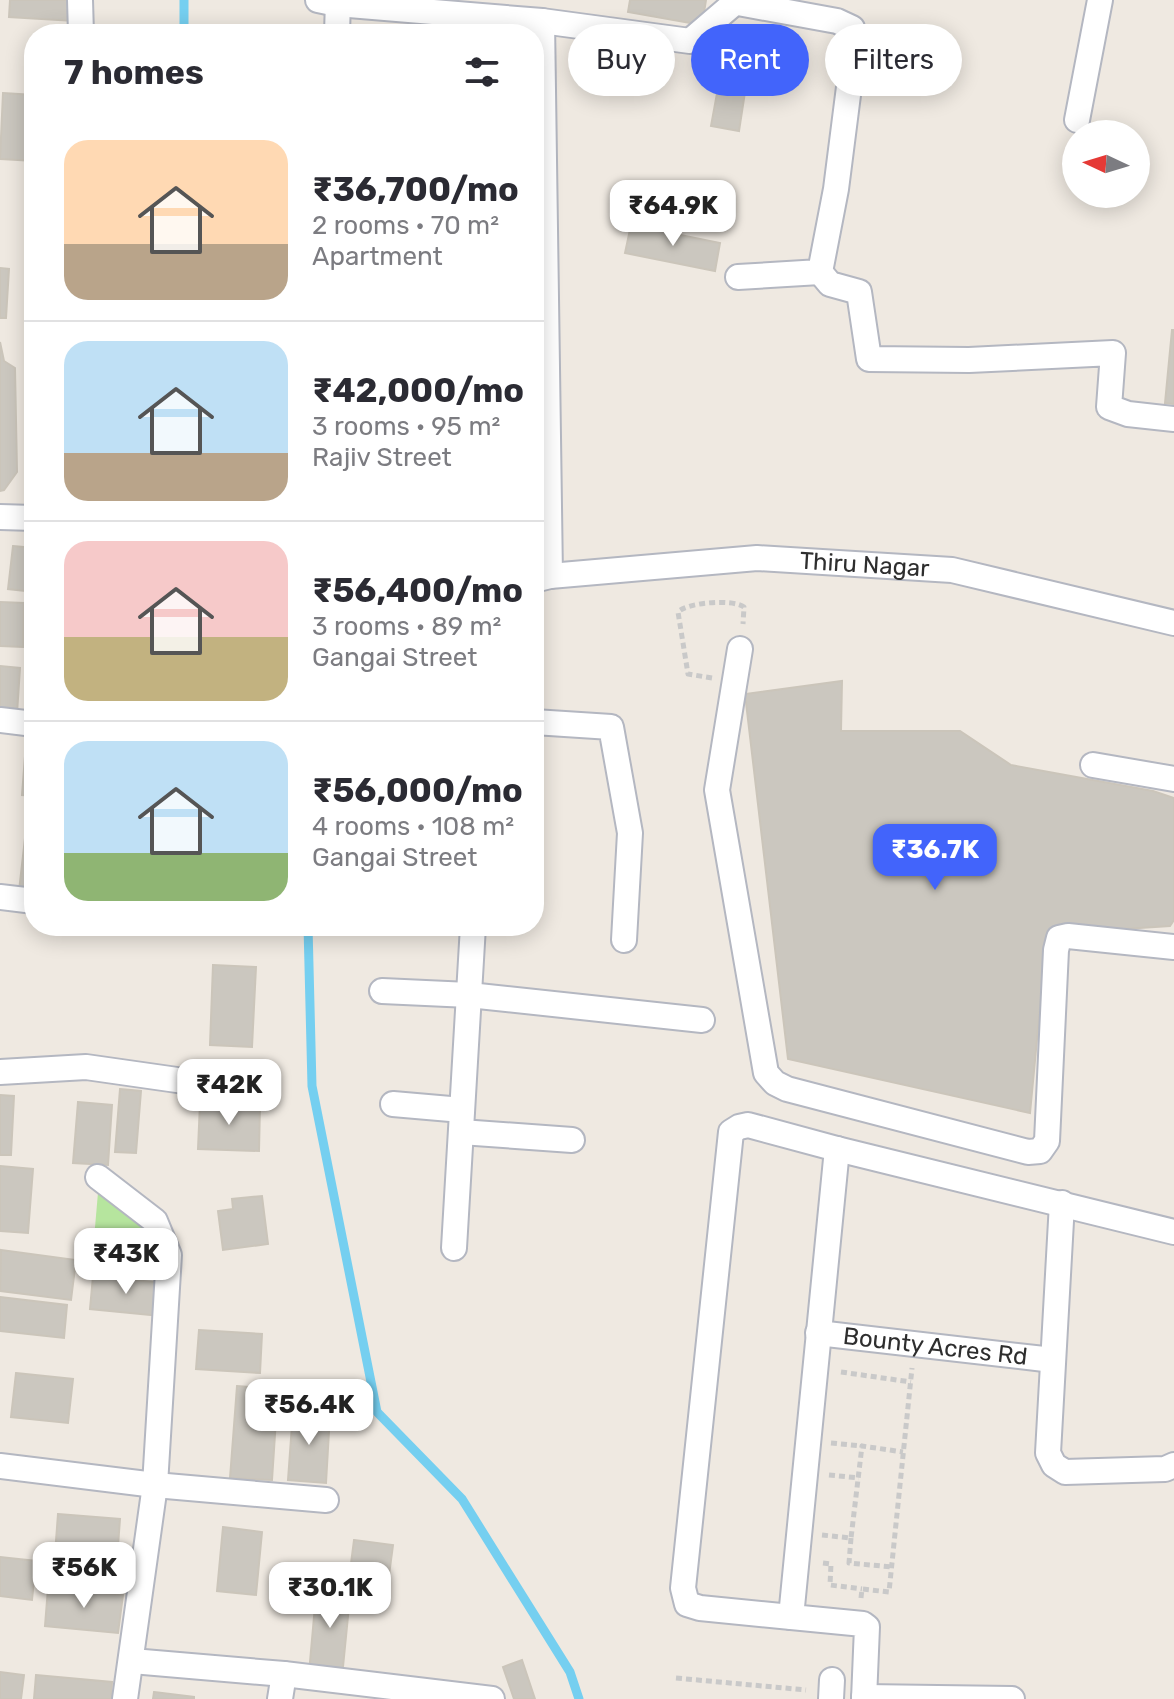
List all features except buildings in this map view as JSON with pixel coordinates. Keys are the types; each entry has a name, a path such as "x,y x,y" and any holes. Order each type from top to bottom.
{"street":[{"path":"80,0 81,24"},
{"path":"1077,120 1100,0"},
{"path":"335,24 331,1 542,21 690,41 738,1 837,21 852,28 855,40 836,189 820,272"},
{"path":"738,277 820,272"},
{"path":"820,272 830,284 859,292 869,359 969,360 1113,353 1109,407 1128,414 1174,419"},
{"path":"0,517 24,518"},
{"name":"Thiru Nagar","path":"544,578 757,558 952,570 1174,623"},
{"path":"740,649 732,682 717,790 766,1073 775,1083 787,1089 1028,1152 1040,1151 1047,1141 1059,938 1068,936 1174,947"},
{"path":"0,720 24,723"},
{"path":"544,723 611,727 630,833 624,940"},
{"path":"1093,765 1174,779"},
{"path":"0,897 24,900"},
{"path":"454,1248 472,936"},
{"path":"382,991 469,995 702,1020"},
{"path":"0,1072 86,1067 198,1083"},
{"path":"393,1104 462,1121 572,1140"},
{"path":"1012,1699 864,1698 867,1627 858,1623 700,1608 687,1604 683,1588 731,1132 748,1125 1174,1232"},
{"path":"791,1617 837,1149"},
{"path":"98,1177 155,1221 169,1255 155,1485 125,1699"},
{"path":"1062,1203 1048,1453 1054,1465 1065,1472 1165,1469 1174,1465"},
{"name":"Bounty Acres Rd","path":"818,1333 1053,1360"},
{"path":"0,1466 155,1485 326,1500"},
{"path":"132,1661 284,1674 492,1699"},
{"path":"280,1699 284,1674"}],"path":[{"path":"732,682 688,674 678,612 685,606 740,604 745,612 740,649"},
{"path":"810,1562 831,1564 830,1585 889,1592 914,1345"},
{"path":"832,1371 911,1382"},
{"path":"824,1442 903,1452"},
{"path":"862,1446 849,1563 892,1567"},
{"path":"820,1474 859,1478"},
{"path":"813,1534 851,1538"},
{"path":"858,1623 862,1589"},
{"path":"676,1678 831,1690"}],"green space":[{"path":"99,1181 150,1224 164,1269 92,1262"}],"waterway":[{"path":"184,0 184,24"},
{"path":"308,936 312,1086 377,1412 462,1499 570,1672 579,1699"}]}
